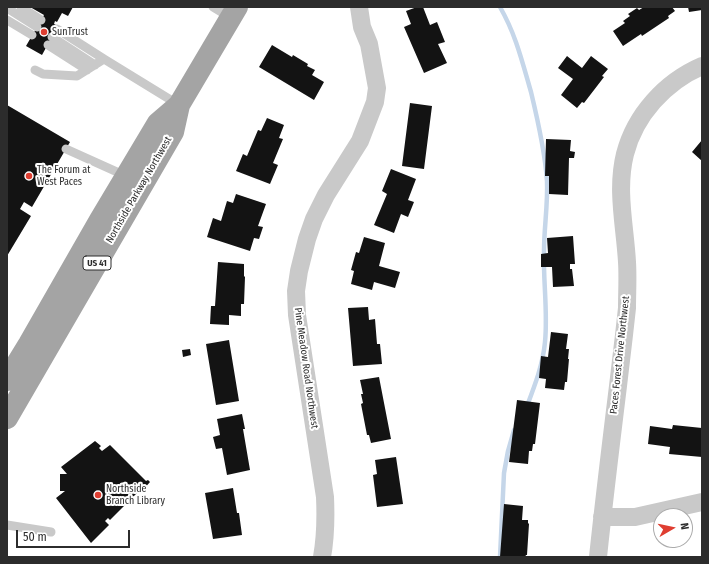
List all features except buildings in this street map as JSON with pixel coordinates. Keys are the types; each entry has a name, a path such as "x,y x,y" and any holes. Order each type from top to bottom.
{"main road":[{"name":"Northside Parkway Northwest","path":"7,418 173,132 179,105 227,11"},
{"name":"Northside Parkway Northwest","path":"7,380 158,123 179,105"}],"street":[{"name":"Pine Meadow Road Northwest","path":"322,557 326,520 325,497 296,315 296,292 299,271 314,219 326,195 360,141 375,102 377,88 369,44 362,27 360,7"},
{"name":"Paces Forest Drive Northwest","path":"598,557 627,309 627,262 620,190 621,172 631,136 650,105 663,91 677,80 702,66"},
{"path":"602,517 636,517 702,502"}],"lane":[{"path":"21,7 35,31"},
{"path":"7,8 35,31"},
{"path":"7,20 35,31"},
{"path":"7,26 35,31"},
{"path":"51,40 104,60 179,105"},
{"path":"51,40 89,69"},
{"path":"51,40 89,69"},
{"path":"35,70 43,74 50,75 77,76 104,60"},
{"path":"66,149 126,176"},
{"path":"7,525 51,532"}],"waterway":[{"path":"500,7 506,17 514,38 531,92 543,147 547,181 544,251 546,319 545,342 541,366 527,406"},
{"path":"500,557 504,473 514,430"}],"place":[{"name":"SunTrust","path":"44,32"},
{"name":"The Forum at West Paces","path":"29,176"},
{"name":"Northside Branch Library","path":"98,495"}]}
